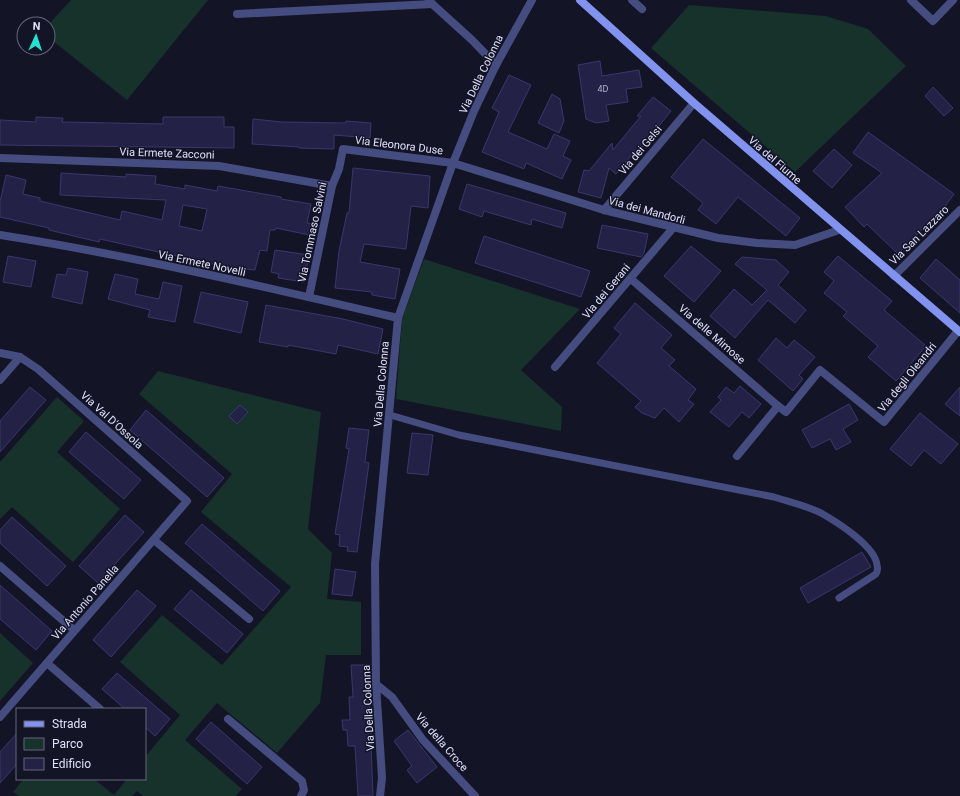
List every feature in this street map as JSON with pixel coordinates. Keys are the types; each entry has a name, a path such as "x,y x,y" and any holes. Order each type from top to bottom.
{"street":[{"name":"Via Della Colonna","path":"381,794 382,778 376,684 375,564 398,318 453,163 474,111 496,65 532,0"},
{"name":"Via del Fiume","path":"580,0 694,103 839,230 959,332"},
{"path":"632,0 642,9"},
{"path":"911,0 932,21 953,0"},
{"path":"236,14 430,2 472,40 496,65"},
{"name":"Via dei Gelsi","path":"604,210 694,103"},
{"name":"Via Eleonora Duse","path":"343,149 453,163"},
{"name":"Via Tommaso Salvini","path":"309,297 332,186 339,169 343,149"},
{"name":"Via Ermete Zacconi","path":"0,158 219,166 332,186"},
{"name":"Via dei Mandorli","path":"453,163 604,210 718,238 756,244 795,245 839,230"},
{"name":"Via San Lazzaro","path":"894,276 960,210"},
{"name":"Via dei Gerani","path":"555,368 673,228"},
{"name":"Via Ermete Novelli","path":"0,235 65,246 309,297 398,318"},
{"name":"Via delle Mimose","path":"631,279 778,406"},
{"name":"Via degli Oleandri","path":"778,406 786,412 820,370 884,422 959,332"},
{"path":"0,353 20,357 0,380"},
{"name":"Via Val D'Ossola","path":"20,357 38,369 187,501"},
{"path":"737,456 778,406"},
{"name":"Via Antonio Panella","path":"0,717 187,501"},
{"path":"154,540 249,619"},
{"path":"0,566 74,630"},
{"path":"47,663 99,708"},
{"name":"Via della Croce","path":"376,684 392,697 423,740 475,796"},
{"path":"228,719 302,781 304,790 301,796"}],"lane":[{"path":"953,0 960,1"},
{"path":"390,415 459,435 774,496 820,513 843,527 863,543 873,555 877,565 876,574 838,598"}],"green space":[{"path":"71,0 208,0 127,100 56,43 56,16"},
{"path":"689,5 826,16 868,29 906,66 795,172 651,48"},
{"path":"424,259 580,309 521,370 562,407 561,431 396,399 402,319"},
{"path":"158,371 321,412 308,529 332,553 327,599 361,602 361,655 326,655 320,703 277,753 217,703 185,740 242,789 236,796 143,796 137,791 132,796 19,796 13,792 23,780 95,780 114,795 126,780 146,780 146,756 180,715 120,662 162,615 222,665 291,587 201,512 232,474 139,394"},
{"path":"57,397 84,421 57,452 120,509 73,562 12,507 0,519 0,462"},
{"path":"0,633 33,663 0,701"}],"building":[{"path":"600,61 602,76 639,70 642,87 626,89 628,102 606,105 609,121 596,123 586,119 578,65"},
{"path":"509,75 531,85 508,132 547,149 554,134 570,141 563,156 571,160 562,179 526,163 524,169 482,152 499,112 492,108"},
{"path":"933,87 953,108 944,116 925,96"},
{"path":"552,94 560,99 564,121 559,133 538,123"},
{"path":"653,97 671,111 637,153 635,151 616,174 609,168 601,198 578,192 584,170 589,171 612,143 613,150 641,116 637,116"},
{"path":"36,117 63,118 62,122 163,124 163,117 224,117 224,127 234,127 234,148 0,145 0,120 36,122"},
{"path":"253,119 282,122 346,123 346,121 371,123 370,138 334,135 334,149 252,144"},
{"path":"868,132 954,194 938,216 936,215 898,254 867,224 864,227 845,207 882,173 853,153"},
{"path":"703,139 800,218 786,236 738,197 716,224 698,210 703,203 671,177"},
{"path":"834,149 852,165 832,188 813,171"},
{"path":"353,168 430,176 428,208 411,206 406,249 364,244 360,262 400,269 395,299 372,295 372,292 335,288 339,251 347,213 349,213"},
{"path":"61,173 126,177 126,174 156,176 155,184 185,189 185,185 217,191 218,186 311,204 307,223 316,224 314,236 276,228 275,230 270,230 267,251 260,250 255,270 226,267 100,239 99,242 49,230 49,228 0,217 0,202 6,175 26,180 23,194 40,198 40,201 120,220 122,211 162,220 166,200 60,195","holes":["183,205 207,209 202,231 179,226"]},
{"path":"467,184 566,213 562,228 532,219 531,225 484,211 482,217 459,209"},
{"path":"602,225 648,234 644,253 641,257 597,248"},
{"path":"484,236 590,271 581,297 475,263"},
{"path":"691,246 721,271 694,302 664,276"},
{"path":"275,250 309,255 304,282 278,278 279,274 271,272"},
{"path":"8,256 36,261 31,287 3,282"},
{"path":"838,256 892,301 884,310 926,346 896,381 868,357 878,346 843,316 847,312 824,293 834,281 824,272"},
{"path":"742,257 776,260 789,272 778,285 806,310 795,323 768,300 735,338 710,316 734,289 752,305 767,290 735,264"},
{"path":"936,259 960,280 960,313 920,278"},
{"path":"68,268 88,272 82,304 52,297 57,274 66,275"},
{"path":"115,274 138,279 135,294 159,299 163,282 182,286 175,322 148,317 150,310 108,299"},
{"path":"201,292 248,302 241,333 194,322"},
{"path":"635,303 672,335 661,348 675,360 669,366 696,389 688,400 694,404 679,422 664,408 655,418 642,413 635,407 641,401 597,363 621,334 614,328"},
{"path":"266,305 343,319 383,329 378,354 338,345 336,354 288,345 288,347 259,342"},
{"path":"776,338 787,348 794,340 815,357 799,375 803,379 793,391 758,360"},
{"path":"740,386 761,404 749,418 742,412 729,427 710,412 721,400 718,397 726,387 734,393"},
{"path":"30,387 46,400 0,452 0,421"},
{"path":"960,387 960,416 945,404"},
{"path":"849,404 858,420 843,429 851,442 836,450 830,439 812,448 802,430"},
{"path":"240,405 248,412 237,424 229,416"},
{"path":"146,410 224,478 207,497 130,430"},
{"path":"920,413 958,444 941,464 924,450 911,466 890,449"},
{"path":"349,428 369,430 365,462 369,463 357,552 347,551 348,547 339,546 340,535 335,534 349,449 346,448"},
{"path":"86,432 141,480 124,499 69,452"},
{"path":"412,433 433,435 428,475 407,473"},
{"path":"125,515 144,532 98,583 79,566"},
{"path":"12,517 66,566 47,586 0,543 0,530"},
{"path":"202,524 280,591 263,611 185,543"},
{"path":"862,552 871,567 808,603 800,588"},
{"path":"335,569 356,572 352,596 332,594"},
{"path":"0,585 52,631 36,650 0,619"},
{"path":"137,590 156,606 111,657 93,640"},
{"path":"191,590 243,634 227,653 174,609"},
{"path":"351,665 368,665 373,796 358,796 355,746 348,746 347,730 343,730 342,720 350,720 349,697 353,697"},
{"path":"117,673 170,719 155,736 146,728 146,708 124,708 102,689"},
{"path":"211,722 262,767 247,784 196,739"},
{"path":"408,730 437,767 417,783 407,770 412,766 394,741"},
{"path":"16,734 16,765 0,783 0,752"}]}
